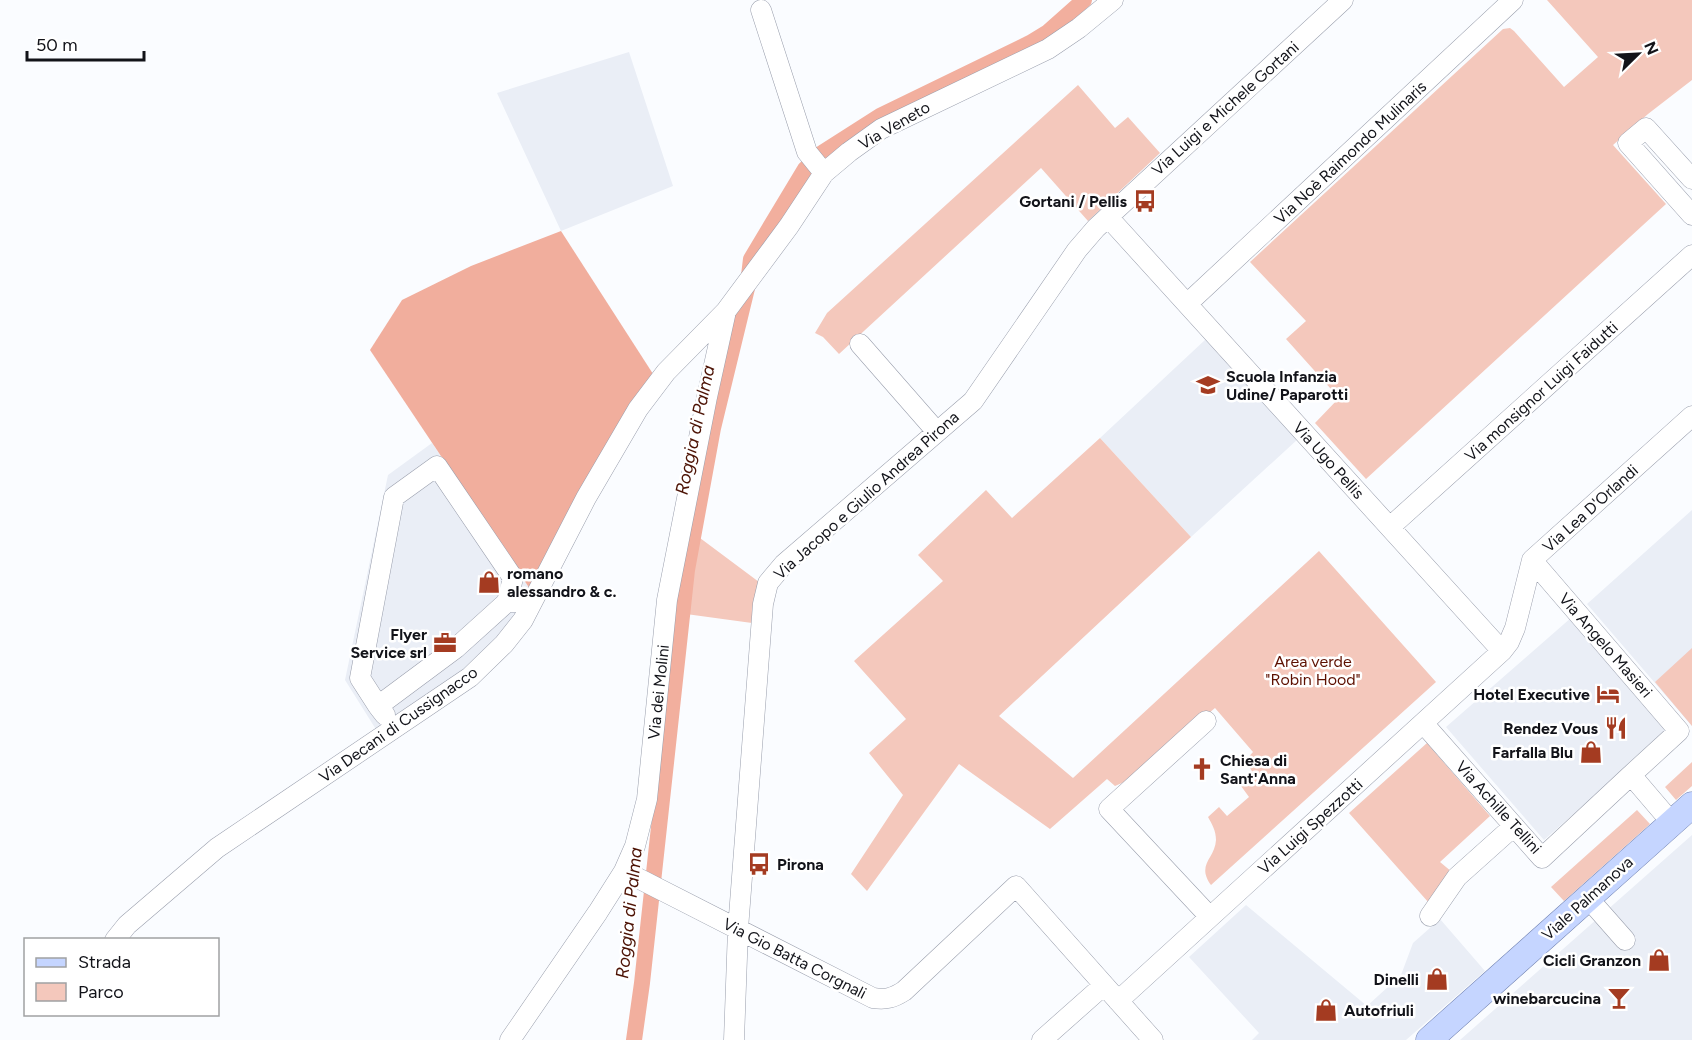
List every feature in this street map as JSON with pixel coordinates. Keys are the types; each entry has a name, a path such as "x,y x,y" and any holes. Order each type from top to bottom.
{"main road":[{"name":"Viale Palmanova","path":"1439,1037 1587,898 1692,805"}],"street":[{"name":"Via Veneto","path":"731,304 789,226 816,164 881,129 1047,49 1079,28 1113,0"},
{"name":"Via Luigi e Michele Gortani","path":"1108,217 1343,0"},
{"name":"Via Noè Raimondo Mulinaris","path":"1187,304 1513,0"},
{"path":"761,10 816,164"},
{"path":"1692,179 1646,128 1628,143 1692,215"},
{"name":"Via Ugo Pellis","path":"1108,217 1502,651"},
{"name":"Via Jacopo e Giulio Andrea Pirona","path":"734,1040 738,929 763,604 768,583 784,564 973,401 1077,250 1108,217"},
{"name":"Via monsignor Luigi Faidutti","path":"1390,527 1692,255"},
{"name":"Via Decani di Cussignacco","path":"116,938 127,925 217,848 470,676 504,644 534,602 586,498 638,409 666,372 731,304"},
{"name":"Via dei Molini","path":"510,1040 628,873 647,799 667,600 707,397 731,304"},
{"path":"860,344 937,432"},
{"name":"Via Lea D'Orlandi","path":"1502,651 1515,628 1532,560 1692,416"},
{"path":"378,706 456,648 507,602 513,578 437,466 394,497 360,678 378,706 393,728"},
{"name":"Via Angelo Masieri","path":"1532,560 1679,731"},
{"path":"507,602 534,602"},
{"name":"Via Luigi Spezzotti","path":"1118,1001 1502,651"},
{"path":"1206,721 1108,809 1210,917"},
{"name":"Via Achille Tellini","path":"1423,723 1542,858 1679,731"},
{"path":"1631,775 1672,823"},
{"path":"1430,916 1457,877 1514,826"},
{"name":"Via Gio Batta Corgnali","path":"628,873 873,998 890,999 904,991 1016,886 1153,1040"},
{"path":"1587,898 1625,940"},
{"path":"1042,1040 1104,985"}],"shaded area":[{"path":"629,52 673,186 561,231 497,93"},
{"path":"561,231 655,377 534,595 370,350 402,300 471,266"},
{"path":"1206,339 1298,439 1191,537 1100,438"},
{"path":"432,443 534,595 518,617 473,663 377,731 345,680 388,475"},
{"path":"1692,510 1692,726 1587,604"},
{"path":"1572,617 1670,729 1544,840 1446,727"},
{"path":"1692,835 1692,1040 1460,1040"},
{"path":"1246,905 1367,1006 1401,975 1413,943 1440,919 1485,971 1406,1040 1252,1040 1259,1033 1189,957"}],"green space":[{"path":"1547,0 1692,0 1692,80 1613,145 1666,204 1366,479 1315,423 1339,398 1286,339 1306,321 1250,262 1503,29 1510,28 1514,31 1564,87 1598,57"},
{"path":"1078,85 1115,128 1128,117 1160,153 1088,221 1041,168 839,354 823,337 815,333 827,313"},
{"name":"Area verde \"Robin Hood\"","path":"1100,438 1191,537 999,716 1073,778 1319,551 1436,682 1211,885 1205,872 1216,840 1215,831 1208,817 1219,807 1227,816 1249,797 1241,786 1254,774 1245,761 1253,752 1215,708 1129,780 1115,786 1107,779 1050,829 959,764 867,891 851,874 903,795 869,753 906,719 854,661 943,581 918,555 986,490 1012,518"},
{"path":"700,538 759,582 753,604 752,623 686,614 690,581"},
{"path":"1692,648 1692,726 1655,682"},
{"path":"1427,743 1490,816 1440,862 1452,872 1429,903 1349,813"},
{"path":"1692,762 1692,786 1676,800 1665,787"},
{"path":"1637,810 1650,824 1564,901 1551,887"}],"waterway":[{"name":"Roggia di Palma","path":"634,1040 687,570 713,428 748,284 751,259 805,169 822,153 880,116 1030,43 1048,32 1084,0"}],"place":[{"name":"Gortani / Pellis","path":"1145,201"},
{"name":"Scuola Infanzia Udine/ Paparotti","path":"1208,385"},
{"name":"romano alessandro & c.","path":"489,582"},
{"name":"Flyer Service srl","path":"445,643"},
{"name":"Hotel Executive","path":"1608,694"},
{"name":"Rendez Vous","path":"1616,728"},
{"name":"Farfalla Blu","path":"1591,752"},
{"name":"Chiesa di Sant'Anna","path":"1202,769"},
{"name":"Pirona","path":"759,864"},
{"name":"Cicli Granzon","path":"1659,960"},
{"name":"Dinelli","path":"1437,979"},
{"name":"winebarcucina","path":"1619,998"},
{"name":"Autofriuli","path":"1326,1010"}]}
